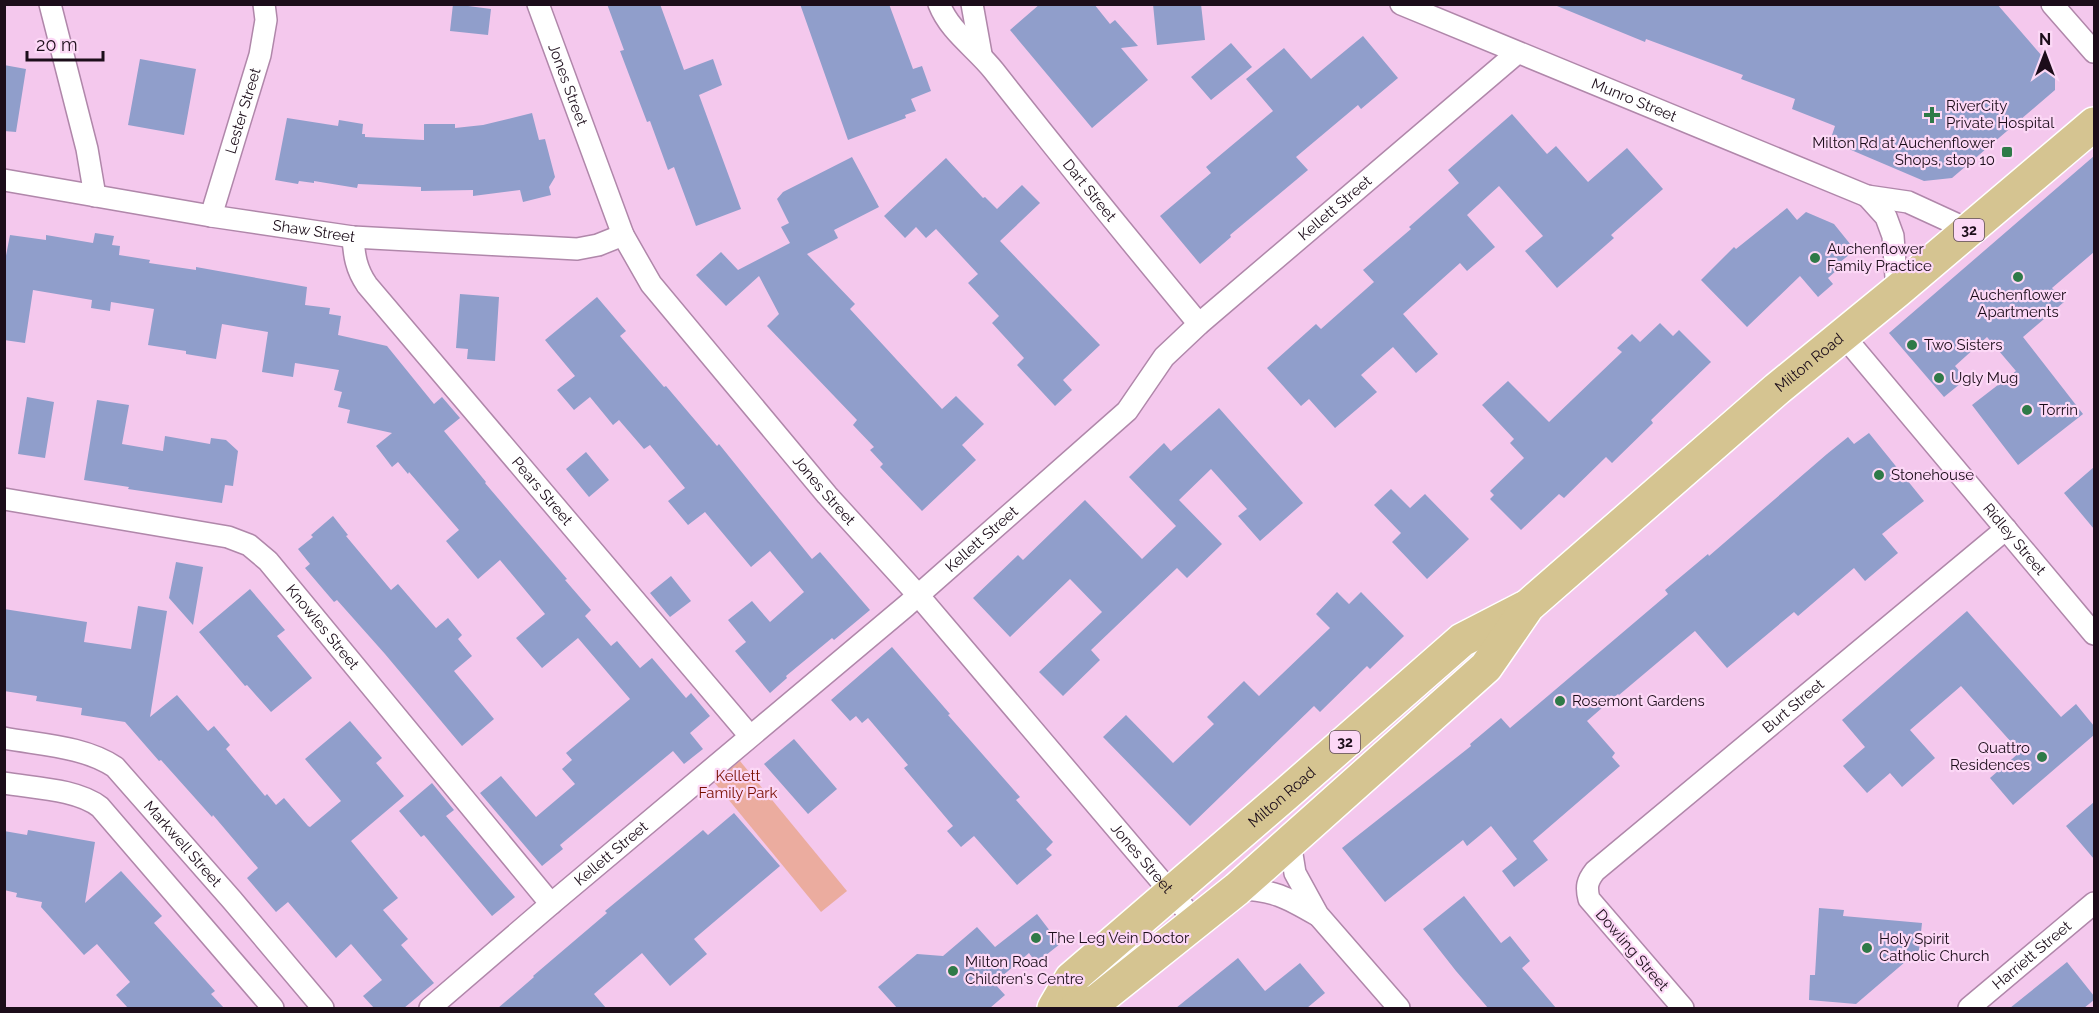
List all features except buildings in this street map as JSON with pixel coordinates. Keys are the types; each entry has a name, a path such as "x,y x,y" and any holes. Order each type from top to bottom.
{"main road":[{"name":"Milton Road","path":"1054,1008 1071,979 1172,894 1462,640 1528,606 1842,334 1897,291 2094,124"},
{"name":"Milton Road","path":"1076,1008 1097,1001 1237,889 1290,842 1486,667 1528,606"}],"street":[{"path":"50,4 87,149 95,196"},
{"name":"Lester Street","path":"211,216 260,55 266,20 264,4"},
{"name":"Jones Street","path":"538,4 623,235 651,284 827,495 918,595 1196,922"},
{"name":"Dart Street","path":"939,4 955,32 981,54 1199,324"},
{"name":"Dart Street","path":"972,4 981,54"},
{"name":"Munro Street","path":"1401,4 1867,196 1908,202 1969,230"},
{"path":"2052,4 2094,52"},
{"name":"Kellett Street","path":"430,1008 918,595 1127,411 1164,357 1199,324 1517,53"},
{"name":"Shaw Street","path":"4,180 211,216 352,237 577,249 598,245 623,235"},
{"name":"Munro Street","path":"1867,196 1886,217 1893,236 1897,291"},
{"name":"Pears Street","path":"352,237 355,260 367,285 750,736"},
{"name":"Ridley Street","path":"1842,334 2094,634"},
{"name":"Knowles Street","path":"4,499 228,537 249,545 268,561 551,904"},
{"name":"Burt Street","path":"1586,888 1588,879 1595,871 2006,529"},
{"name":"Markwell Street","path":"4,738 80,752 101,759 115,767 225,891 323,1008"},
{"path":"4,783 69,794 91,800 100,807 273,1008"},
{"path":"1290,842 1295,873 1318,915 1399,1008"},
{"name":"Dowling Street","path":"1586,888 1589,899 1597,910 1683,1008"},
{"path":"1237,889 1273,892 1287,897 1318,915"},
{"name":"Harriett Street","path":"1970,1008 2094,903"}],"green space":[{"name":"Kellett Family Park","path":"740,761 847,891 821,912 714,782"}],"place":[{"name":"RiverCity Private Hospital","path":"1932,115"},
{"name":"Milton Rd at Auchenflower Shops, stop 10","path":"2007,152"},
{"name":"Auchenflower Family Practice","path":"1815,258"},
{"name":"Auchenflower Apartments","path":"2018,277"},
{"name":"Two Sisters","path":"1912,345"},
{"name":"Ugly Mug","path":"1939,378"},
{"name":"Torrin","path":"2027,410"},
{"name":"Stonehouse","path":"1879,475"},
{"name":"Rosemont Gardens","path":"1560,701"},
{"name":"Quattro Residences","path":"2042,757"},
{"name":"The Leg Vein Doctor","path":"1036,938"},
{"name":"Holy Spirit Catholic Church","path":"1867,948"},
{"name":"Milton Road Children's Centre","path":"953,971"}]}
